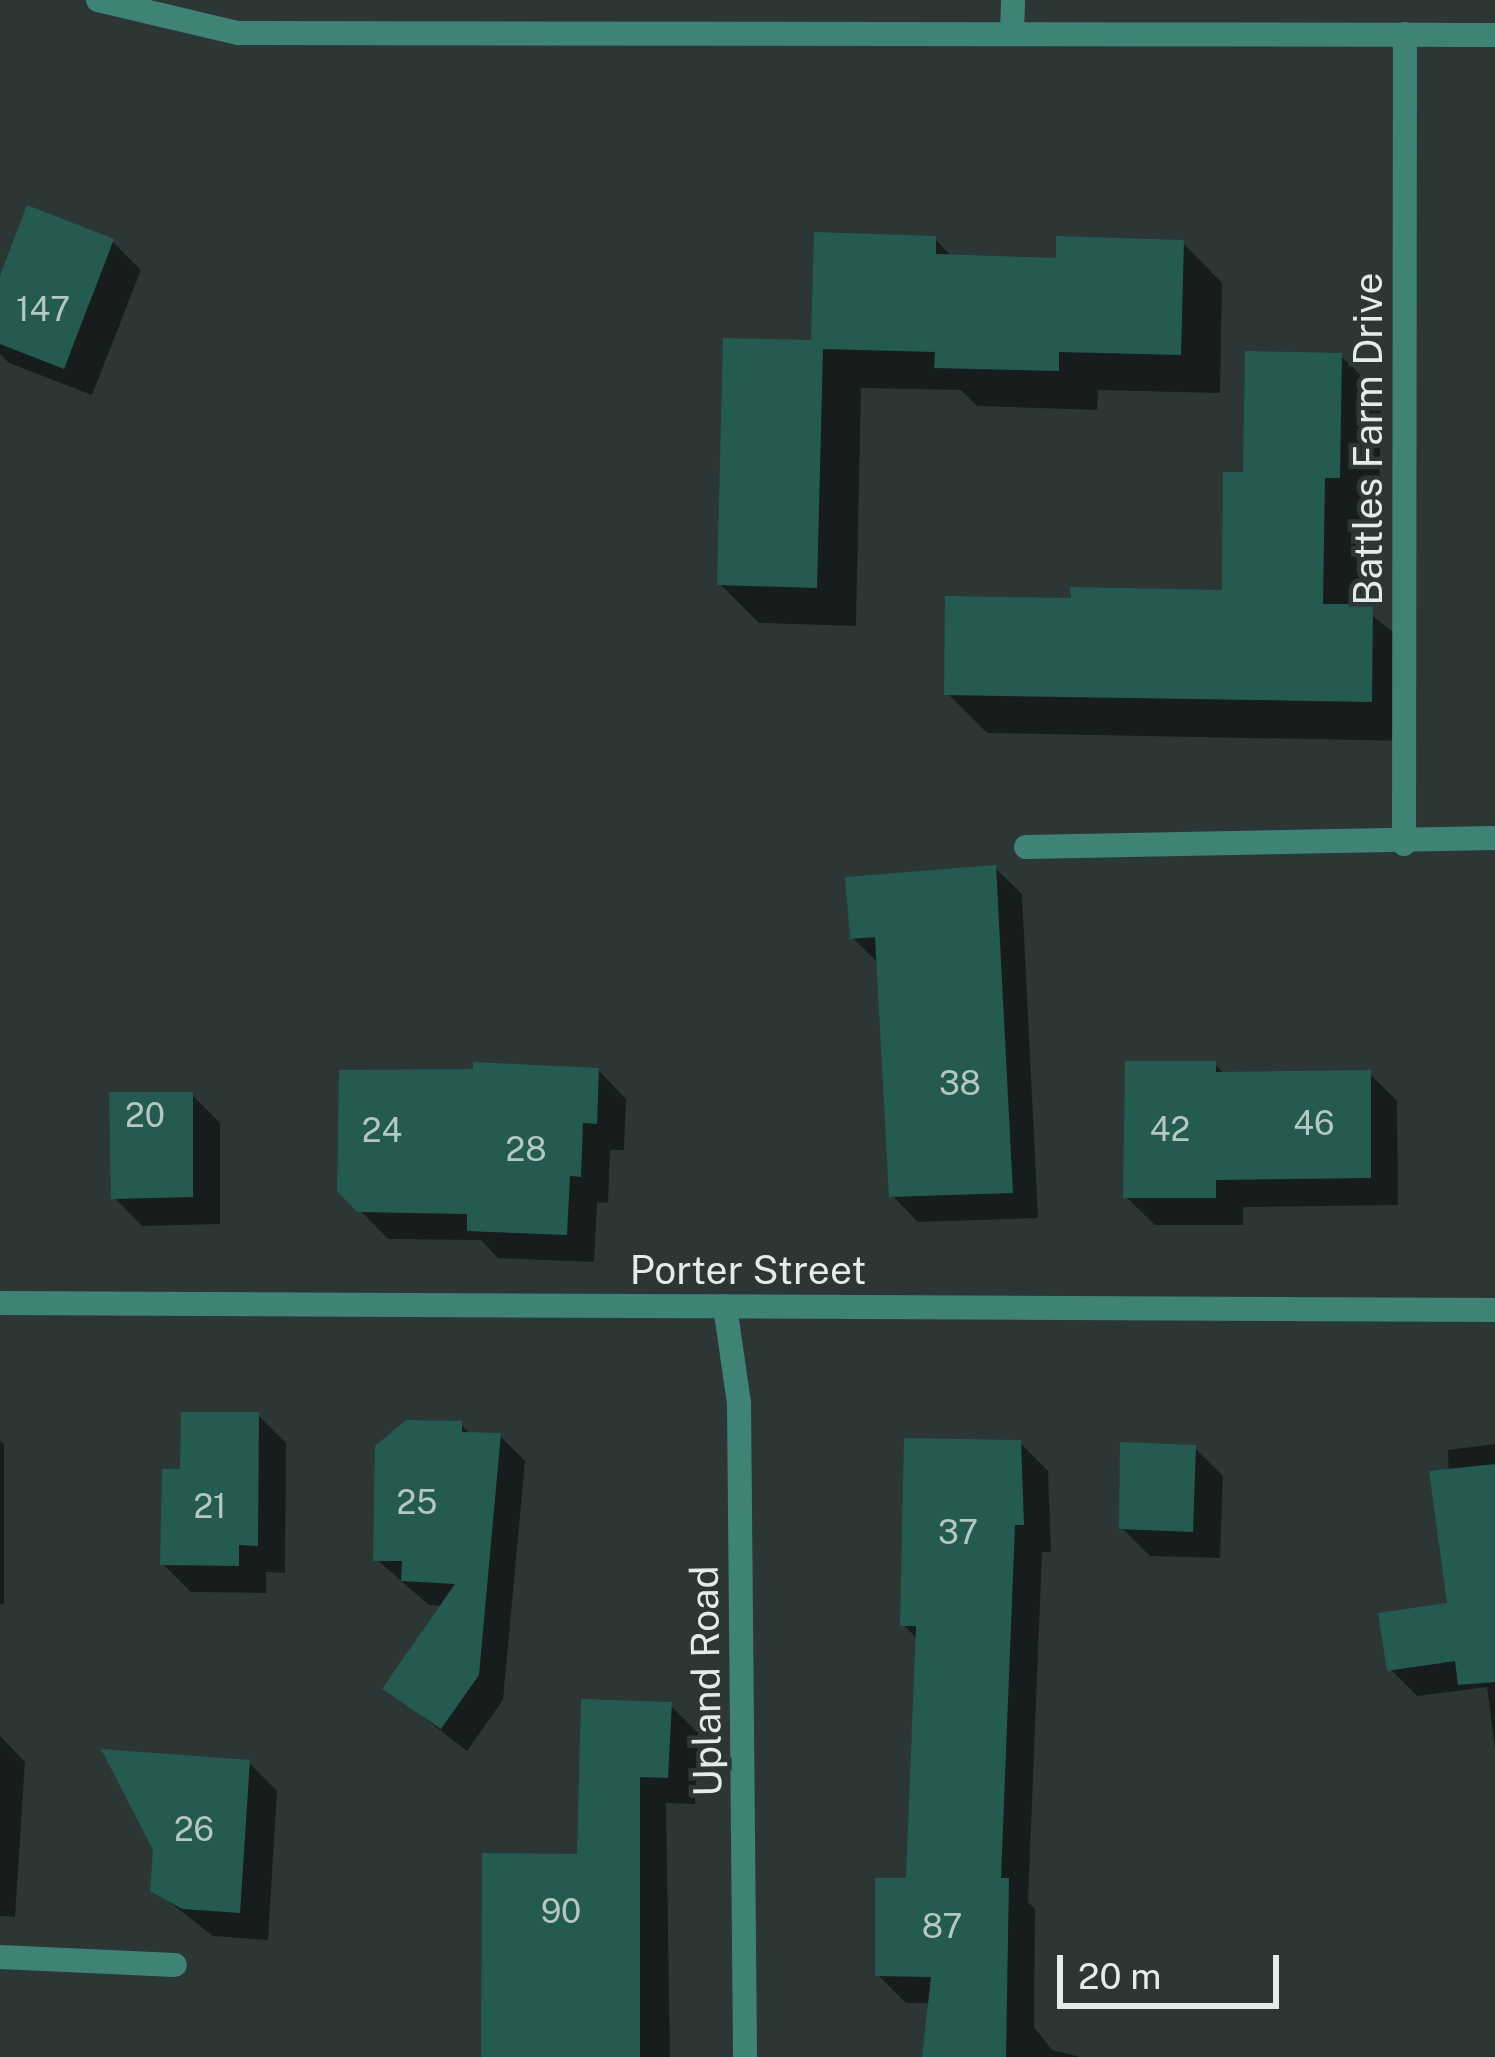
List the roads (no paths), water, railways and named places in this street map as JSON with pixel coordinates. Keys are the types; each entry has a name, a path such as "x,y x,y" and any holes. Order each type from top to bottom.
{"street":[{"path":"98,0 238,32 1495,35"},
{"path":"1012,32 1013,0"},
{"name":"Battles Farm Drive","path":"1404,844 1405,34"},
{"path":"1026,847 1404,844 1495,838"},
{"name":"Porter Street","path":"0,1303 1495,1310"},
{"name":"Upland Road","path":"725,1306 740,1403 745,2057"},
{"path":"0,1958 175,1965"}]}
